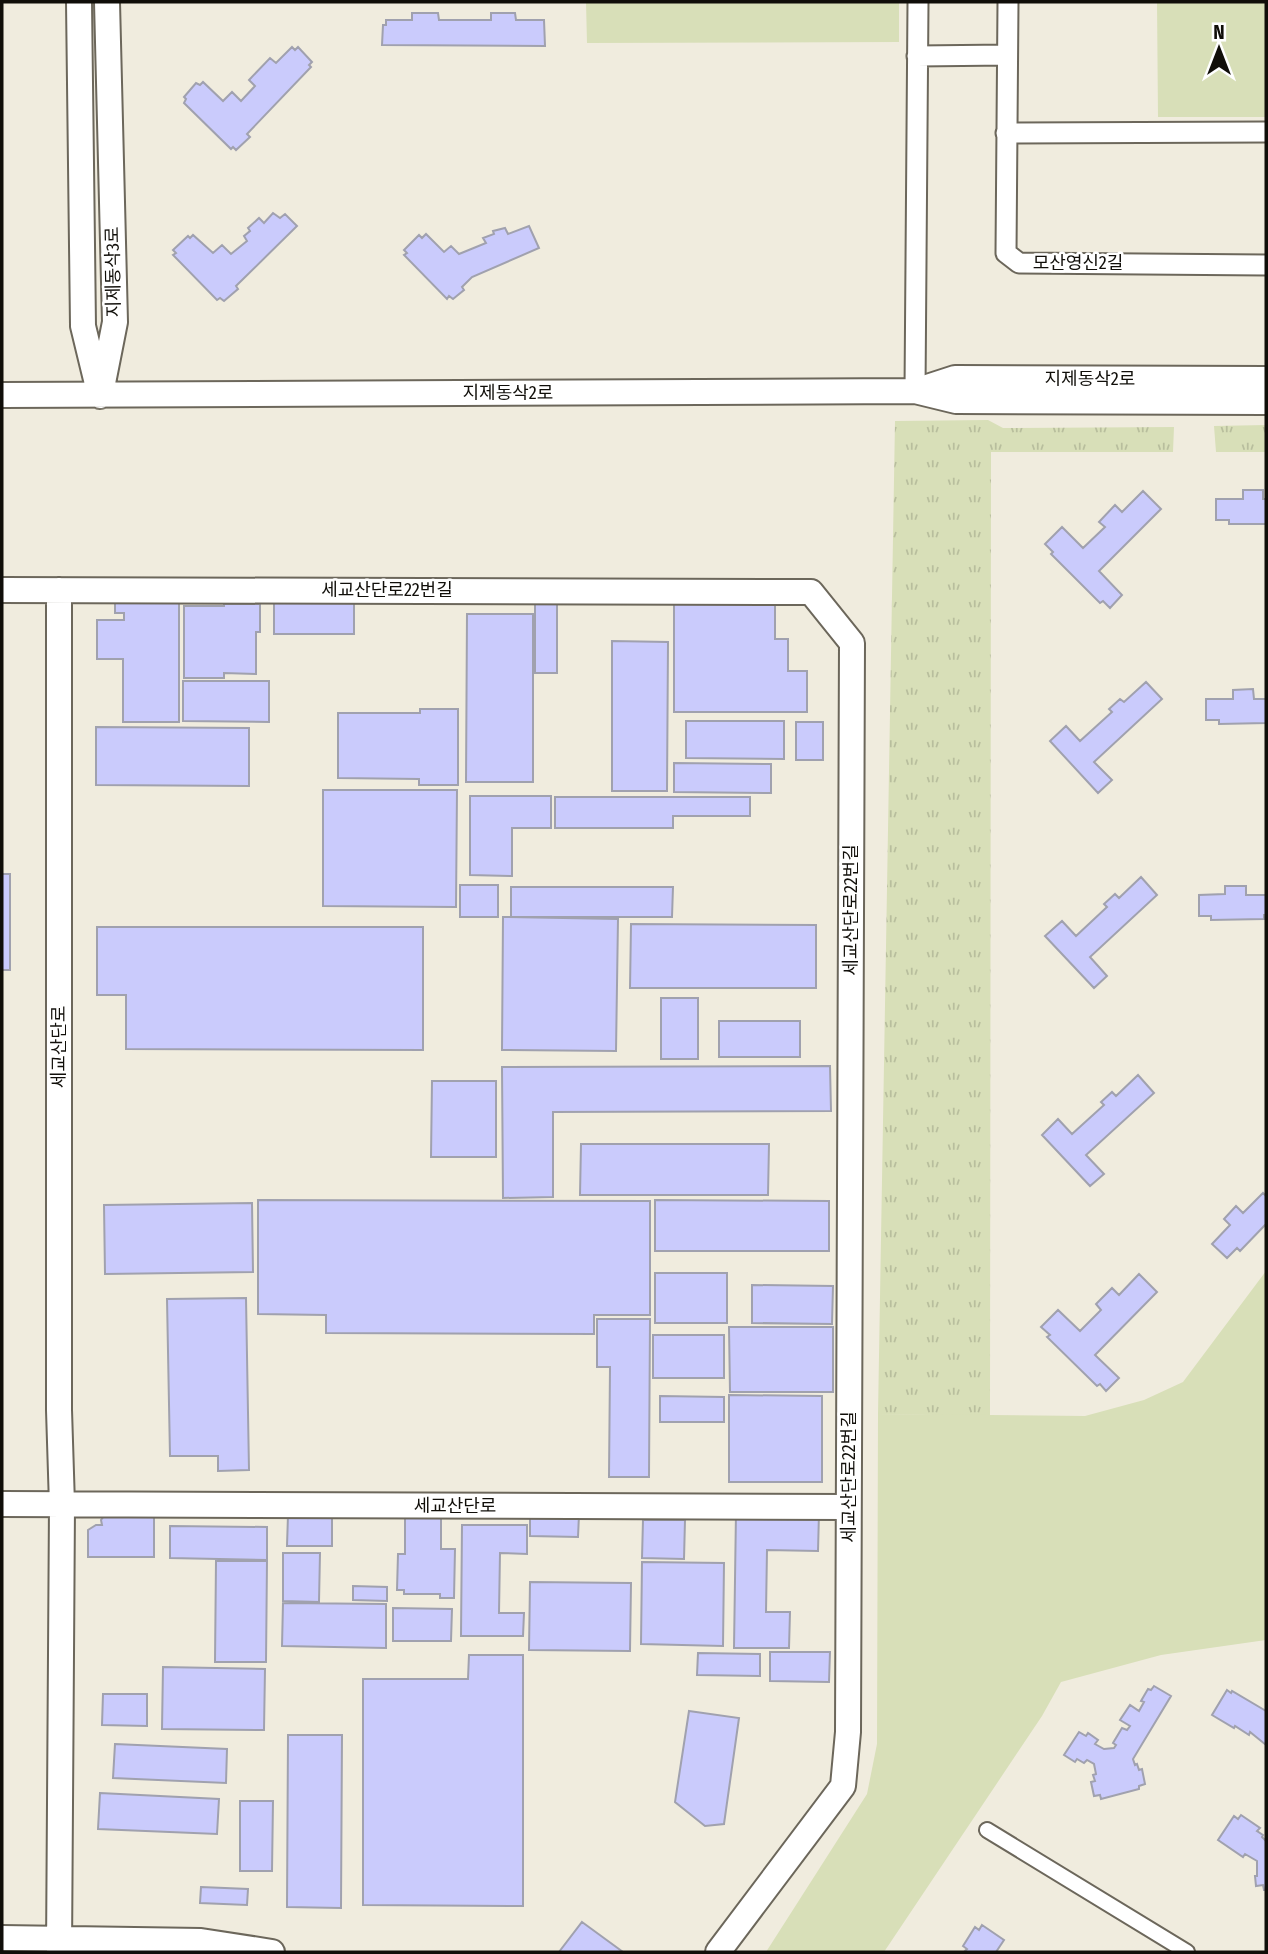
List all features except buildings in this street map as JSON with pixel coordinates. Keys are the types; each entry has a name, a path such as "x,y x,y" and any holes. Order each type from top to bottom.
{"street":[{"name":"지제동삭3로","path":"79,2 83,326 100,396"},
{"name":"지제동삭3로","path":"100,396 115,322 107,2"},
{"path":"915,391 918,2"},
{"name":"모산영신2길","path":"1008,2 1006,253 1019,263 1266,265"},
{"path":"917,56 1007,55"},
{"path":"1006,133 1266,132"},
{"name":"지제동삭2로","path":"915,391 955,378 1266,379"},
{"name":"지제동삭2로","path":"2,395 915,391 956,401 1266,402"},
{"path":"2,590 59,590"},
{"name":"세교산단로","path":"59,590 62,1504 59,1945"},
{"name":"세교산단로22번길","path":"59,590 811,592 852,643 848,1732 843,1786 718,1952"},
{"name":"세교산단로","path":"2,1504 848,1507"},
{"path":"987,1830 1187,1952"},
{"path":"2,1938 59,1945 201,1941 272,1952"}],"green space":[{"path":"586,2 899,2 899,42 587,43"},
{"path":"1157,2 1266,2 1266,117 1158,117"},
{"path":"988,420 1003,428 1174,427 1173,452 991,452 990,1416 878,1414 895,421"},
{"path":"1266,425 1266,452 1216,452 1214,426"},
{"path":"1266,1271 1266,1640 1161,1655 1061,1682 1042,1716 884,1952 766,1952 867,1794 877,1744 878,1414 1085,1416 1144,1400 1183,1382"}]}
